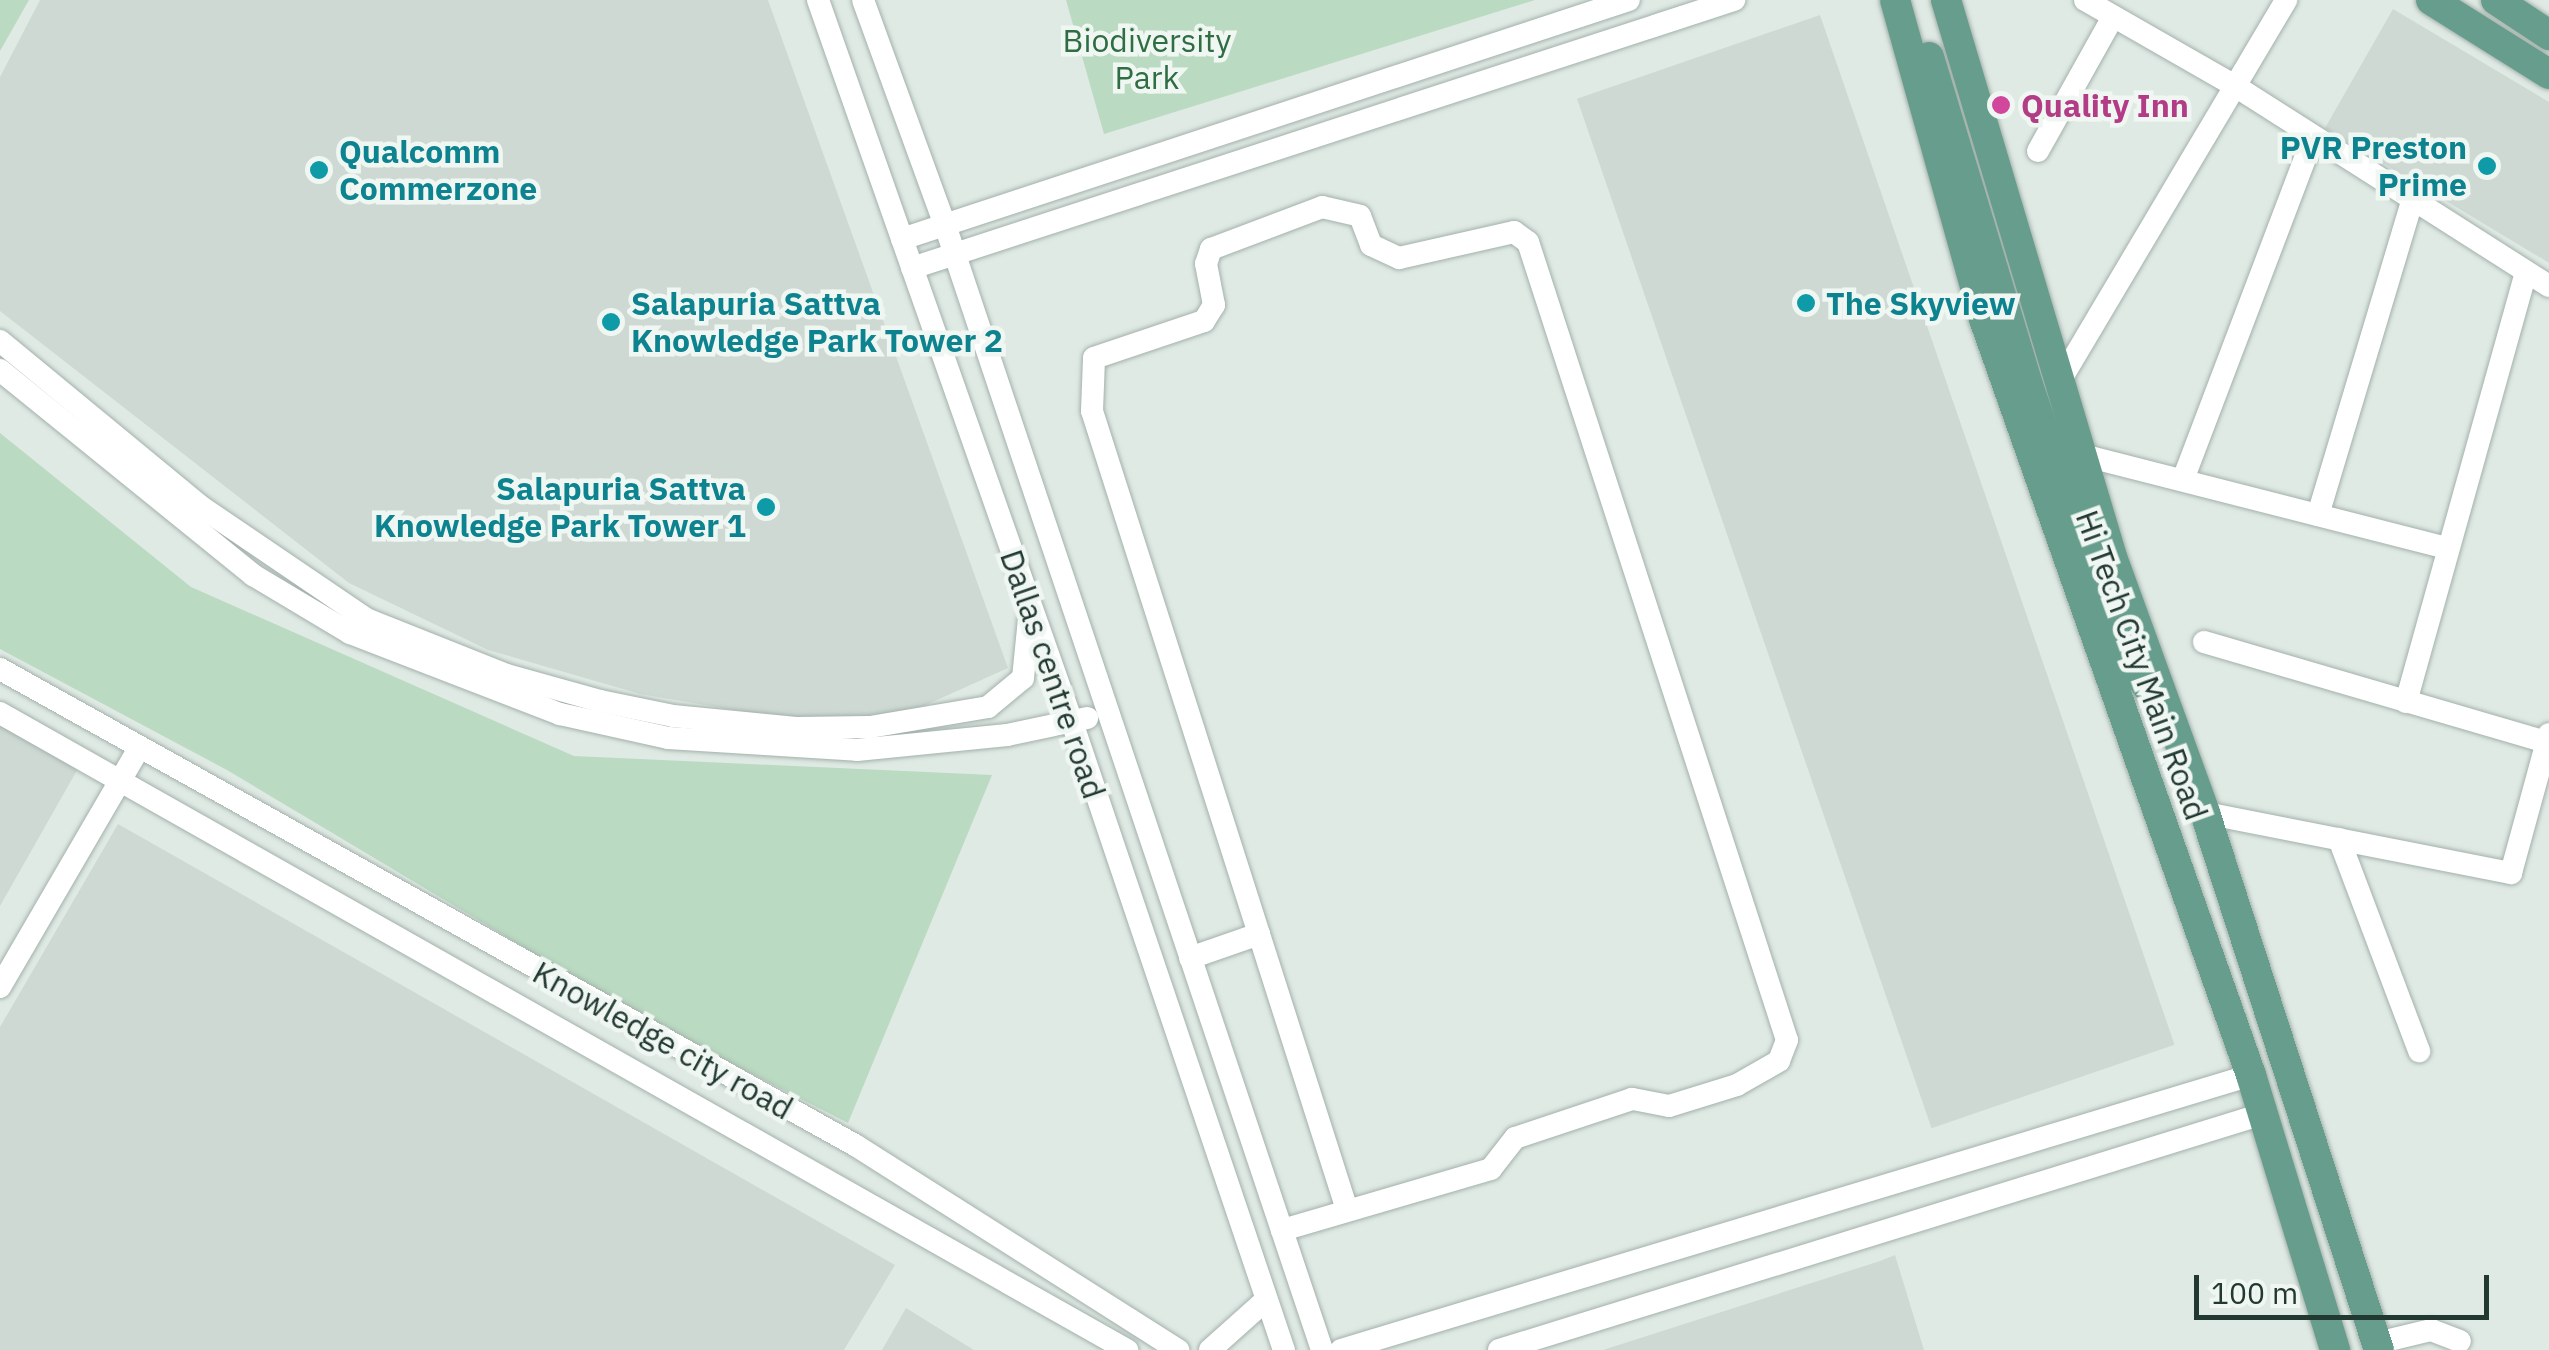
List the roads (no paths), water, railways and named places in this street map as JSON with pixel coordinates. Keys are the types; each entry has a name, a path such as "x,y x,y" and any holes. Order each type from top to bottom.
{"main road":[{"name":"Hi Tech City Main Road","path":"1895,0 1984,320 2251,1076 2335,1350"},
{"path":"1916,0 2028,385 2120,650 2170,716"},
{"name":"Hi Tech City Main Road","path":"1946,0 2082,456 2205,813 2378,1346"},
{"path":"2430,0 2549,74"},
{"path":"2496,0 2549,35"}],"street":[{"name":"Dallas centre road","path":"818,0 1072,722 1284,1350"},
{"name":"Dallas centre road","path":"864,0 945,225 1322,1350"},
{"path":"902,239 1629,0"},
{"path":"912,268 1734,0"},
{"path":"2085,0 2235,86 2549,286"},
{"path":"2060,381 2286,0"},
{"path":"2038,151 2113,17"},
{"path":"2184,477 2312,137"},
{"path":"2318,516 2412,199"},
{"path":"1282,1230 1491,1169 1515,1138 1632,1099 1669,1106 1737,1085 1779,1061 1787,1040 1528,242 1514,232 1494,231 1399,258 1370,245 1360,216 1322,208 1211,249 1206,264 1214,305 1204,321 1094,358 1092,411 1347,1210"},
{"path":"2406,702 2526,273"},
{"path":"0,342 200,506 366,618 507,676 600,701 706,720 798,728 870,727 988,707 1023,678 1029,604"},
{"path":"0,370 253,574 350,633 560,714 668,738 760,749 901,747 1072,722 1106,712"},
{"path":"2082,456 2184,477 2448,548"},
{"path":"2204,642 2406,702 2548,738 2511,872 2205,813"},
{"name":"Knowledge city road","path":"0,669 855,1146 1178,1350"},
{"name":"Knowledge city road","path":"0,713 1127,1350"},
{"path":"0,987 139,748"},
{"path":"2339,839 2420,1051"},
{"path":"1190,958 1259,934"},
{"path":"1341,1350 2251,1076"},
{"path":"1499,1350 2263,1114"},
{"path":"1210,1350 1266,1300"},
{"path":"2378,1346 2431,1330 2460,1341"}],"place":[{"name":"Quality Inn","path":"2001,105"},
{"name":"PVR Preston Prime","path":"2487,166"},
{"name":"Qualcomm Commerzone","path":"319,170"},
{"name":"The Skyview","path":"1806,303"},
{"name":"Salapuria Sattva Knowledge Park Tower 2","path":"611,322"},
{"name":"Salapuria Sattva Knowledge Park Tower 1","path":"766,507"}],"park label":[{"name":"Biodiversity Park","path":"1147,60"}]}
